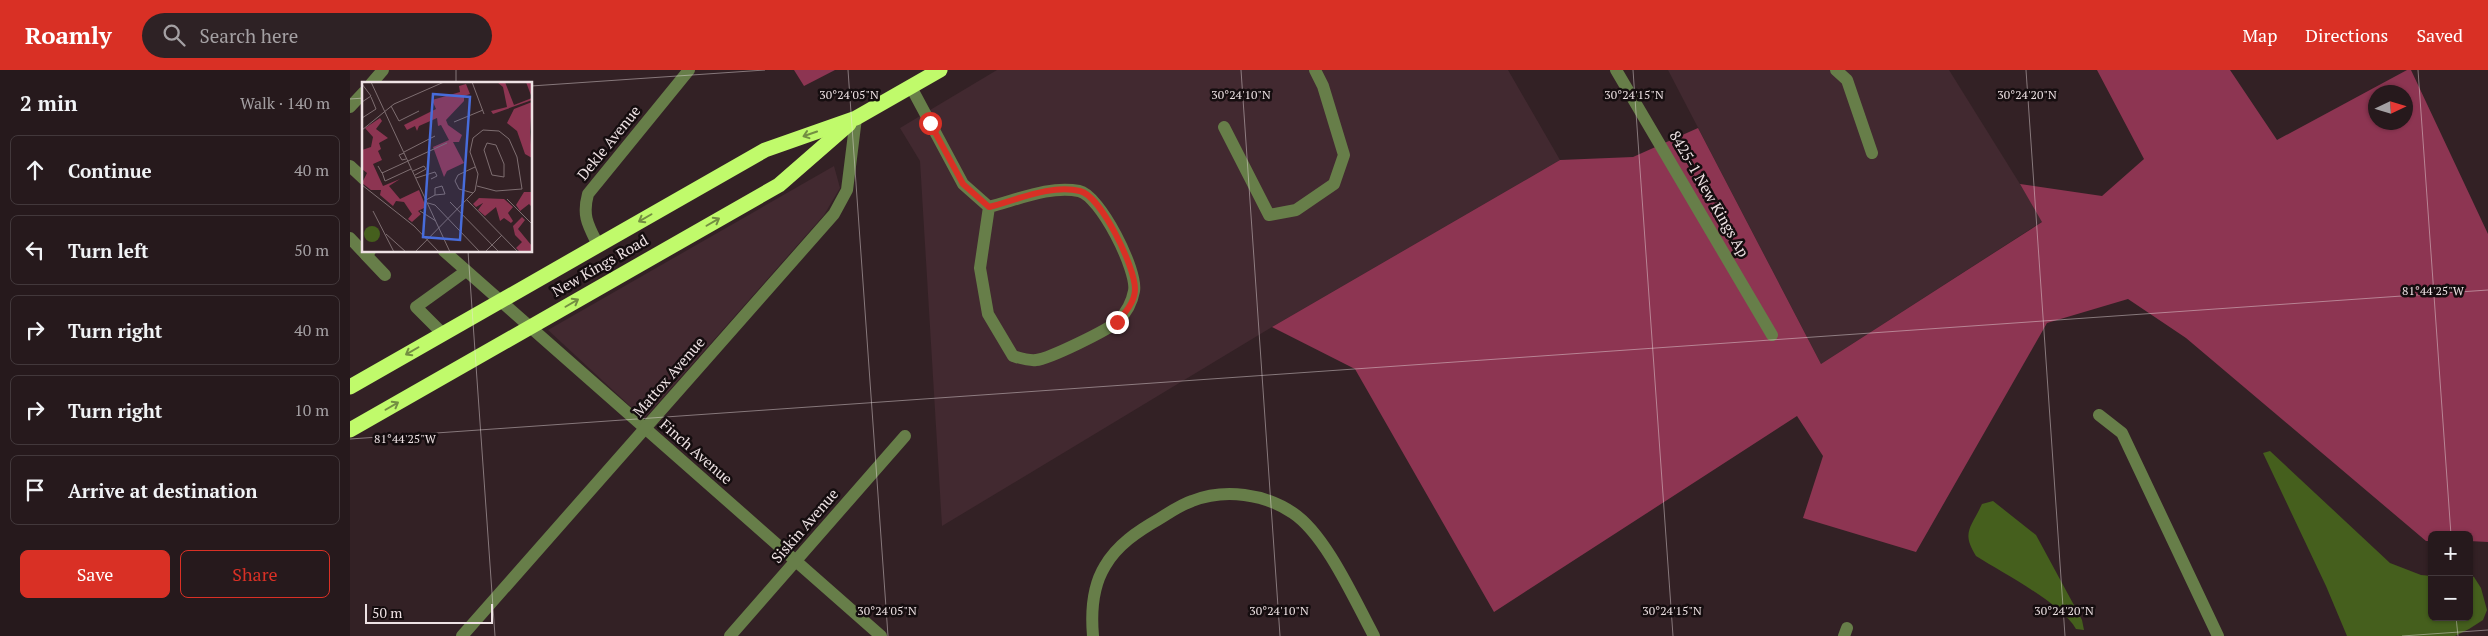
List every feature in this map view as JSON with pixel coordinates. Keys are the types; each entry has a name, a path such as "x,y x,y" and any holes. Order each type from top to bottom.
{"highway":[{"name":"New Kings Road","path":"350,387 765,150 856,118 940,70"},
{"name":"New Kings Road","path":"350,430 779,184 856,118"}],"street":[{"path":"373,82 383,70"},
{"name":"Dekle Avenue","path":"598,245 587,223 584,208 588,194 689,70"},
{"path":"1224,127 1270,215 1296,210 1334,184 1344,155 1323,86 1315,70"},
{"name":"8425-1 New Kings Ap","path":"1616,70 1772,335"},
{"path":"1836,70 1847,80 1872,153"},
{"path":"911,87 963,184 989,207"},
{"path":"350,107 362,94"},
{"name":"Mattox Avenue","path":"462,636 834,214 847,190 856,118"},
{"path":"350,166 362,176"},
{"path":"1058,189 1081,191 1099,205 1128,262 1135,289 1129,308 1117,322 1059,353 1035,360 1013,356 988,314 980,268 989,207 1058,189"},
{"path":"350,238 362,248"},
{"name":"Finch Avenue","path":"445,252 881,636"},
{"path":"368,253 385,275"},
{"path":"443,334 416,307 466,271"},
{"path":"2099,415 2122,433 2218,636"},
{"name":"Siskin Avenue","path":"730,636 905,436"},
{"path":"1093,636 1091,619 1094,593 1105,566 1122,544 1145,527 1192,501 1220,494 1246,495 1272,501 1295,514 1312,529 1374,636"}],"shaded area":[{"path":"794,70 835,70 804,86"},
{"path":"997,70 1508,70 1560,160 1272,327 942,526 920,161 900,128"},
{"path":"1668,70 1949,70 2043,221 1821,364"},
{"path":"2097,70 2230,70 2277,140 2368,91 2368,130 2413,130 2413,85 2379,85 2407,70 2411,70 2488,234 2488,542 2473,541 2473,531 2428,531 2428,541 2426,541 2186,338 2128,299 2047,323 1916,552 1803,518 1823,456 1797,416 1494,612 1355,369 1272,327 1560,160 1633,157 1698,128 1821,364 2042,222 2020,184 2102,196 2144,159"},
{"path":"834,166 840,188 824,215 644,419 548,330"},
{"path":"2270,451 2390,563 2421,575 2428,576 2428,621 2473,621 2473,577 2481,588 2487,610 2483,620 2455,636 2347,636 2326,586 2263,453"},
{"path":"1993,501 2036,535 2082,620 2084,630 2076,629 2069,619 2045,599 1976,556 1969,541 1969,530 1982,504"}],"route":[{"path":"930,123 963,184 989,207 1058,189 1081,191 1099,205 1128,262 1135,289 1129,308 1117,322"}]}
